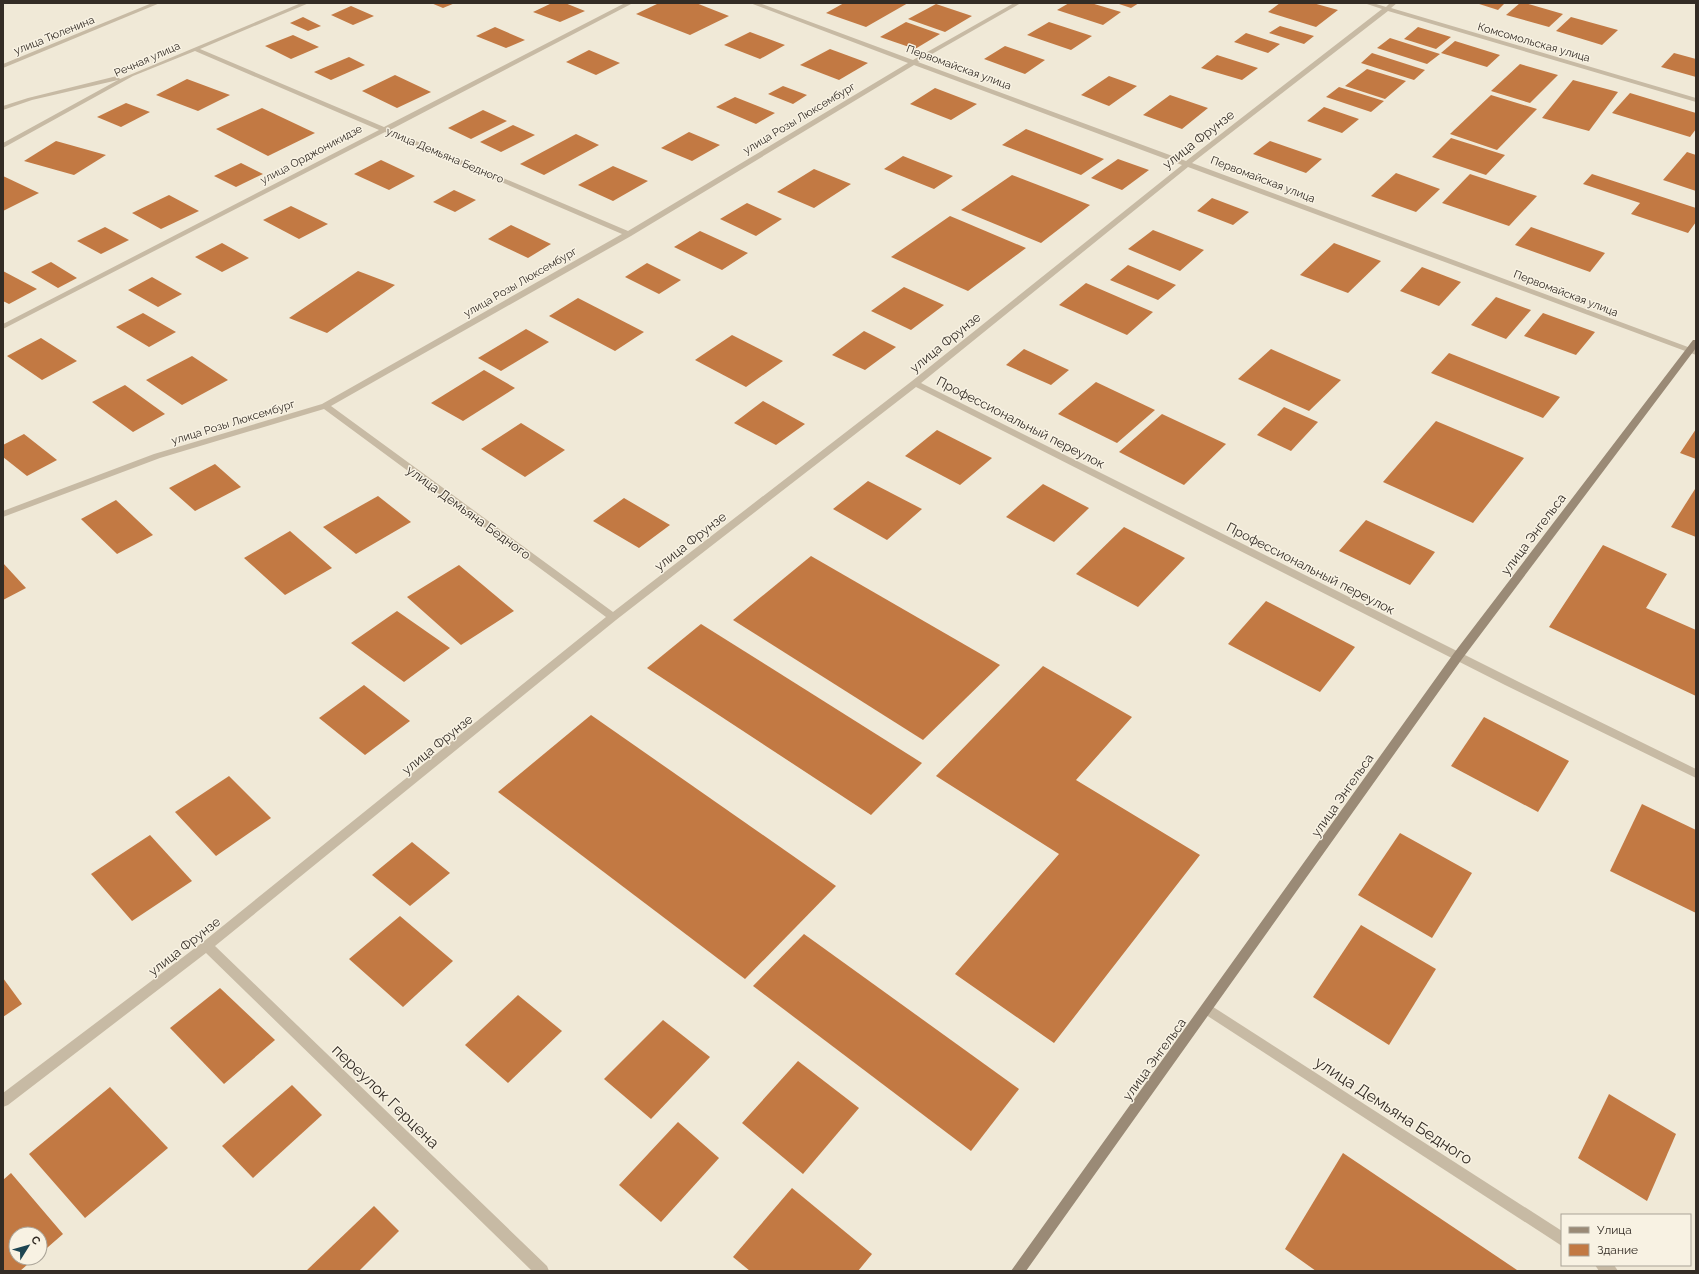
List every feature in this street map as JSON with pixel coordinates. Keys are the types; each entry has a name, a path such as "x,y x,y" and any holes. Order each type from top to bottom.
{"main road":[{"name":"улица Энгельса","path":"1018,1271 1458,656 1694,349"}],"street":[{"name":"улица Тюленина","path":"3,66 157,3"},
{"name":"Речная улица","path":"3,146 131,75 306,3"},
{"name":"улица Орджоникидзе","path":"3,327 630,3"},
{"name":"Первомайская улица","path":"753,3 1694,349"},
{"name":"улица Розы Люксембург","path":"3,514 157,456 324,406 628,234 914,62 1018,3"},
{"name":"Комсомольская улица","path":"1367,3 1390,6 1696,100"},
{"name":"улица Фрунзе","path":"3,1101 207,946 614,617 915,384 1188,163 1390,6"},
{"name":"улица Демьяна Бедного","path":"195,49 628,234"},
{"path":"3,108 131,75"},
{"name":"Профессиональный переулок","path":"915,384 1696,774"},
{"name":"улица Демьяна Бедного","path":"324,406 614,617"},
{"name":"переулок Герцена","path":"207,946 542,1271"},
{"name":"улица Демьяна Бедного","path":"1206,1009 1561,1238"}],"building":[{"path":"431,3 455,3 443,8"},
{"path":"552,3 565,3 585,11 560,22 533,12"},
{"path":"659,3 696,3 729,16 690,35 636,14"},
{"path":"844,3 908,3 866,27 826,13"},
{"path":"1069,3 1091,3 1121,12 1103,25 1057,10"},
{"path":"1116,3 1139,3 1131,8"},
{"path":"1280,3 1313,3 1338,10 1316,27 1268,12"},
{"path":"1476,3 1505,3 1498,10"},
{"path":"1520,3 1525,3 1563,14 1549,27 1506,15"},
{"path":"936,4 972,16 945,32 908,19"},
{"path":"351,6 374,16 353,25 331,15"},
{"path":"303,17 321,26 308,31 290,23"},
{"path":"1571,17 1618,30 1602,45 1556,31"},
{"path":"906,22 940,34 915,49 880,37"},
{"path":"1049,22 1092,36 1071,50 1027,35"},
{"path":"1280,26 1314,36 1304,44 1269,33"},
{"path":"495,27 525,40 506,48 476,36"},
{"path":"1418,27 1451,37 1436,49 1404,39"},
{"path":"750,32 785,45 760,59 724,45"},
{"path":"1246,33 1280,44 1268,53 1234,42"},
{"path":"293,35 319,47 291,59 265,46"},
{"path":"1390,38 1440,54 1427,64 1377,48"},
{"path":"1455,41 1500,55 1487,67 1441,53"},
{"path":"1005,46 1045,60 1025,74 984,59"},
{"path":"830,49 868,63 839,80 800,65"},
{"path":"589,50 620,63 596,75 566,62"},
{"path":"1372,53 1425,70 1414,80 1361,63"},
{"path":"1674,53 1696,59 1696,77 1661,67"},
{"path":"1217,55 1258,68 1242,80 1201,68"},
{"path":"349,57 365,65 331,80 314,72"},
{"path":"1520,64 1558,75 1530,103 1491,91"},
{"path":"1367,69 1406,81 1385,99 1345,86"},
{"path":"395,75 431,92 397,108 362,91"},
{"path":"1109,76 1137,86 1109,106 1081,95"},
{"path":"187,79 230,95 198,111 156,95"},
{"path":"1573,80 1618,92 1589,131 1542,118"},
{"path":"783,86 807,95 793,104 768,94"},
{"path":"1339,87 1384,101 1371,112 1326,97"},
{"path":"935,88 977,104 951,120 910,104"},
{"path":"1630,93 1696,113 1696,129 1690,137 1612,113"},
{"path":"1170,95 1208,108 1182,129 1143,115"},
{"path":"1491,95 1537,109 1497,150 1450,134"},
{"path":"735,97 775,113 756,124 716,107"},
{"path":"126,103 150,112 121,127 97,117"},
{"path":"1324,107 1359,119 1342,133 1307,121"},
{"path":"262,108 315,133 268,156 216,129"},
{"path":"483,110 507,121 471,139 448,128"},
{"path":"513,125 535,135 501,152 480,142"},
{"path":"1026,129 1104,159 1081,175 1002,145"},
{"path":"689,132 720,145 692,161 661,148"},
{"path":"576,134 599,145 544,175 520,164"},
{"path":"1451,138 1505,155 1486,175 1432,157"},
{"path":"56,141 106,155 74,175 24,161"},
{"path":"1270,141 1322,159 1306,173 1253,154"},
{"path":"1687,152 1696,155 1696,191 1663,180"},
{"path":"903,156 953,176 934,189 884,169"},
{"path":"1118,159 1149,170 1122,190 1091,178"},
{"path":"381,160 415,176 389,190 354,174"},
{"path":"241,163 263,174 236,187 214,176"},
{"path":"613,166 648,181 613,201 578,185"},
{"path":"814,169 851,184 814,208 777,192"},
{"path":"1396,173 1440,189 1416,212 1371,196"},
{"path":"1470,174 1537,196 1509,226 1442,203"},
{"path":"1592,174 1696,208 1696,222 1688,233 1631,214 1640,203 1583,184"},
{"path":"1012,175 1090,205 1041,243 961,210"},
{"path":"3,176 39,193 3,211"},
{"path":"454,190 476,200 455,212 433,202"},
{"path":"169,195 199,211 161,229 132,213"},
{"path":"1212,198 1249,212 1233,225 1197,211"},
{"path":"747,203 782,219 756,236 720,219"},
{"path":"291,206 328,224 299,239 263,220"},
{"path":"950,216 1026,248 968,291 891,257"},
{"path":"511,225 551,244 528,258 488,239"},
{"path":"105,227 129,240 101,254 77,241"},
{"path":"1531,227 1605,253 1590,272 1515,245"},
{"path":"1153,230 1204,250 1180,271 1128,249"},
{"path":"700,231 748,253 722,270 674,247"},
{"path":"222,243 249,258 222,272 195,257"},
{"path":"1334,243 1381,261 1348,293 1300,275"},
{"path":"51,262 77,278 58,288 31,272"},
{"path":"647,263 681,280 659,294 625,277"},
{"path":"1128,265 1176,285 1158,300 1110,280"},
{"path":"1422,267 1461,282 1439,306 1400,291"},
{"path":"3,271 37,289 9,304 3,301"},
{"path":"358,271 395,285 327,333 289,318"},
{"path":"152,277 182,294 158,307 128,290"},
{"path":"1086,283 1153,312 1127,335 1059,305"},
{"path":"904,287 944,305 911,330 871,311"},
{"path":"1496,297 1531,310 1506,339 1471,325"},
{"path":"578,298 644,332 615,351 549,316"},
{"path":"143,313 176,332 149,347 116,327"},
{"path":"1543,313 1595,332 1576,355 1524,336"},
{"path":"526,329 549,342 501,371 478,358"},
{"path":"864,331 896,347 865,370 832,355"},
{"path":"732,335 783,361 746,387 695,360"},
{"path":"41,338 77,361 42,380 7,356"},
{"path":"1024,349 1069,370 1051,385 1006,365"},
{"path":"1271,349 1341,380 1309,411 1238,379"},
{"path":"1449,353 1560,397 1543,418 1431,373"},
{"path":"192,356 228,380 182,405 146,380"},
{"path":"484,370 515,388 463,421 431,403"},
{"path":"1096,382 1155,410 1117,443 1058,414"},
{"path":"125,385 165,414 133,432 92,402"},
{"path":"763,401 805,424 776,445 734,423"},
{"path":"1284,407 1318,422 1291,451 1257,435"},
{"path":"1162,414 1226,444 1184,485 1119,452"},
{"path":"1436,421 1524,458 1473,523 1383,482"},
{"path":"521,423 565,450 525,477 481,449"},
{"path":"1696,429 1696,459 1680,453"},
{"path":"937,430 992,458 960,485 905,456"},
{"path":"24,434 57,460 27,476 3,457 3,445"},
{"path":"215,464 241,487 195,511 169,488"},
{"path":"868,481 922,509 887,540 833,509"},
{"path":"1043,484 1089,508 1054,542 1006,517"},
{"path":"1695,489 1696,490 1696,537 1671,527"},
{"path":"378,496 411,522 356,554 323,527"},
{"path":"624,498 670,525 639,548 593,521"},
{"path":"116,500 153,535 117,554 81,519"},
{"path":"1366,520 1435,552 1410,585 1339,551"},
{"path":"1124,527 1185,558 1138,607 1076,574"},
{"path":"290,531 332,568 285,595 244,558"},
{"path":"1603,545 1667,574 1646,608 1696,630 1696,696 1549,627"},
{"path":"811,556 1000,665 923,740 733,620"},
{"path":"3,563 26,588 3,600"},
{"path":"459,565 514,611 461,645 407,597"},
{"path":"1266,601 1355,647 1320,692 1228,644"},
{"path":"397,611 450,648 404,682 351,643"},
{"path":"701,624 922,763 871,815 647,668"},
{"path":"1043,666 1132,717 1076,780 1200,855 1054,1043 955,974 1059,854 936,776"},
{"path":"364,685 410,721 365,755 319,718"},
{"path":"591,715 836,886 745,979 498,792"},
{"path":"1484,717 1569,761 1538,812 1451,766"},
{"path":"229,776 271,818 216,856 175,812"},
{"path":"1642,804 1696,830 1696,913 1610,871"},
{"path":"1400,833 1472,873 1432,938 1358,895"},
{"path":"150,835 192,881 132,921 91,874"},
{"path":"412,842 450,873 410,906 372,875"},
{"path":"400,916 453,961 403,1007 349,959"},
{"path":"1361,925 1436,969 1389,1045 1313,997"},
{"path":"804,934 1019,1089 971,1151 753,986"},
{"path":"3,978 22,1004 3,1017"},
{"path":"220,988 275,1040 224,1084 170,1028"},
{"path":"518,995 562,1031 508,1083 465,1045"},
{"path":"663,1020 710,1057 651,1119 604,1079"},
{"path":"798,1061 859,1108 803,1174 742,1123"},
{"path":"292,1085 322,1115 253,1178 222,1146"},
{"path":"110,1087 168,1148 85,1218 29,1154"},
{"path":"1609,1094 1676,1134 1647,1201 1578,1158"},
{"path":"678,1122 719,1158 661,1222 619,1185"},
{"path":"1343,1153 1517,1270 1316,1271 1285,1249"},
{"path":"11,1173 63,1234 48,1247 48,1226 8,1226 8,1266 26,1266 20,1271 3,1271 3,1180"},
{"path":"792,1188 872,1254 858,1271 750,1271 733,1257"},
{"path":"374,1206 399,1231 359,1271 306,1271"}]}
